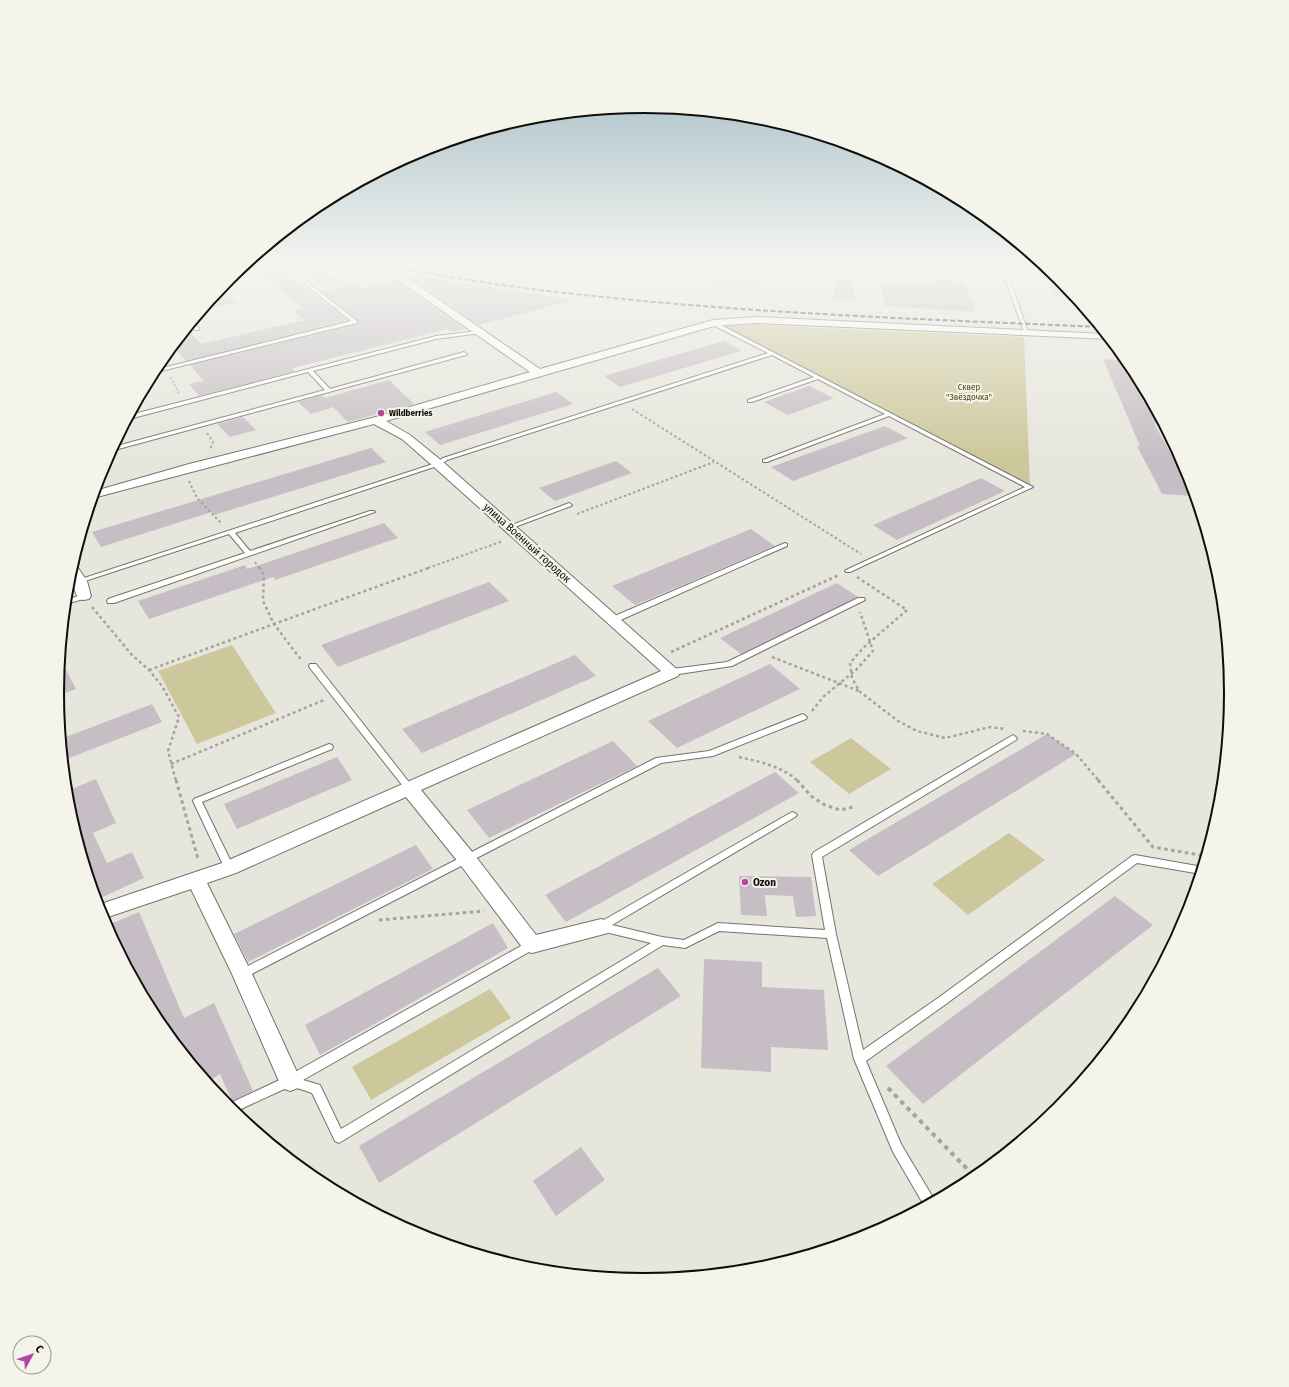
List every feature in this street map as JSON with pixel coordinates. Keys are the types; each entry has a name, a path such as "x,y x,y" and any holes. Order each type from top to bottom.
{"street":[{"path":"473,329 540,374"},
{"path":"100,493 193,467 376,420 694,329"},
{"path":"952,329 1102,337"},
{"name":"улица Военный городок","path":"376,420 406,437 438,464 672,672"},
{"path":"76,575 80,581 84,596"},
{"path":"106,910 229,868 672,672"},
{"path":"409,788 466,858 532,945 601,927"},
{"path":"196,880 242,974 290,1081"}],"lane":[{"path":"163,370 328,329"},
{"path":"724,329 887,415 1030,487 848,571"},
{"path":"135,415 436,338 478,332"},
{"path":"119,447 464,354"},
{"path":"80,581 438,464 445,459 771,354"},
{"path":"310,371 328,390"},
{"path":"750,401 817,378"},
{"path":"765,461 887,415"},
{"path":"514,531 569,505"},
{"path":"111,601 372,512"},
{"path":"230,531 249,554"},
{"path":"613,620 785,545"},
{"path":"72,600 84,596"},
{"path":"672,672 729,664 861,600"},
{"path":"310,667 409,788"},
{"path":"242,974 659,760 710,754 803,717"},
{"path":"928,1200 897,1148 860,1059 830,934 817,855 1014,733"},
{"path":"229,868 197,801 329,747"},
{"path":"601,927 792,815"},
{"path":"860,1059 1136,859 1197,869"},
{"path":"601,927 662,941 685,944 718,927 830,934"},
{"path":"290,1081 316,1088 339,1137 662,941"},
{"path":"239,1108 532,945"}],"path":[{"path":"622,403 872,560"},
{"path":"200,425 212,439 212,445 210,450 193,467 189,474 189,484 197,498 230,531"},
{"path":"572,516 714,462"},
{"path":"149,670 274,624 514,531"},
{"path":"249,554 264,575 263,601 274,624 310,667"},
{"path":"667,654 848,571 907,610 870,642 850,664 851,674 859,691"},
{"path":"84,596 132,655 149,670 162,686 179,717 168,751 170,764 198,859"},
{"path":"803,717 816,708 821,699 839,683 867,662 873,651 860,609 861,600"},
{"path":"744,657 770,656 859,691 898,721 917,731 945,738 990,727 1014,733 1047,734 1076,754 1153,847 1202,855"},
{"path":"170,764 330,698"},
{"path":"710,754 729,755 775,766 791,775 811,796 825,805 840,810 854,807"},
{"path":"374,920 488,911"},
{"path":"882,1082 971,1173"}],"green space":[{"name":"Сквер \"Звёздочка\"","path":"724,329 840,329 1024,337 1030,487"},
{"path":"232,645 276,713 197,744 158,671"},
{"path":"851,738 891,769 849,794 810,762"},
{"path":"1009,833 1045,860 968,915 932,884"},
{"path":"490,989 511,1018 371,1100 352,1067"}],"building":[{"path":"267,329 314,329 186,361 177,350 190,332 201,344"},
{"path":"339,329 465,329 451,332 447,329 292,368 295,371 199,396 189,384 204,381 190,365"},
{"path":"724,341 741,351 620,387 604,376"},
{"path":"1103,359 1119,360 1127,371 1158,423 1154,423 1182,475 1190,496 1162,494 1137,446 1140,446"},
{"path":"389,380 414,404 348,422 333,407 311,414 298,402 322,395 325,398"},
{"path":"809,386 834,398 788,415 764,402"},
{"path":"556,392 573,404 440,445 425,432"},
{"path":"243,417 256,430 230,437 217,424"},
{"path":"885,426 908,438 793,481 771,467"},
{"path":"371,448 386,462 214,515 212,512 101,547 92,532"},
{"path":"616,461 632,473 555,501 539,488"},
{"path":"981,478 1005,491 897,540 873,525"},
{"path":"384,523 398,538 275,580 273,577 149,619 138,601 245,565 247,569"},
{"path":"751,529 775,546 635,605 612,586"},
{"path":"489,582 509,601 338,667 321,645"},
{"path":"837,583 858,597 741,654 720,638"},
{"path":"575,655 596,676 422,753 402,729"},
{"path":"770,664 800,689 677,748 648,721"},
{"path":"65,667 76,689 64,693"},
{"path":"152,704 162,722 68,758 66,737"},
{"path":"1047,734 1076,754 878,876 849,850"},
{"path":"613,741 637,766 489,838 467,810"},
{"path":"337,757 352,780 237,829 224,804"},
{"path":"775,772 799,793 566,922 545,895"},
{"path":"96,779 116,823 93,833 107,863 132,852 144,878 101,898 84,844 72,789"},
{"path":"416,845 433,869 248,962 234,934"},
{"path":"739,876 811,877 816,916 796,917 793,896 765,895 767,916 741,915"},
{"path":"1115,896 1153,925 923,1104 886,1066"},
{"path":"139,912 184,1018 214,1003 253,1091 232,1101 220,1074 211,1079 208,1076 184,1047 162,1016 142,984 112,924"},
{"path":"493,923 508,948 320,1055 305,1025"},
{"path":"704,959 762,962 762,987 824,990 828,1050 771,1047 771,1072 701,1068"},
{"path":"658,968 681,996 379,1183 359,1146"},
{"path":"581,1147 605,1180 556,1216 533,1181"}],"place":[{"name":"Wildberries","path":"381,413"},
{"name":"Ozon","path":"745,882"}]}
